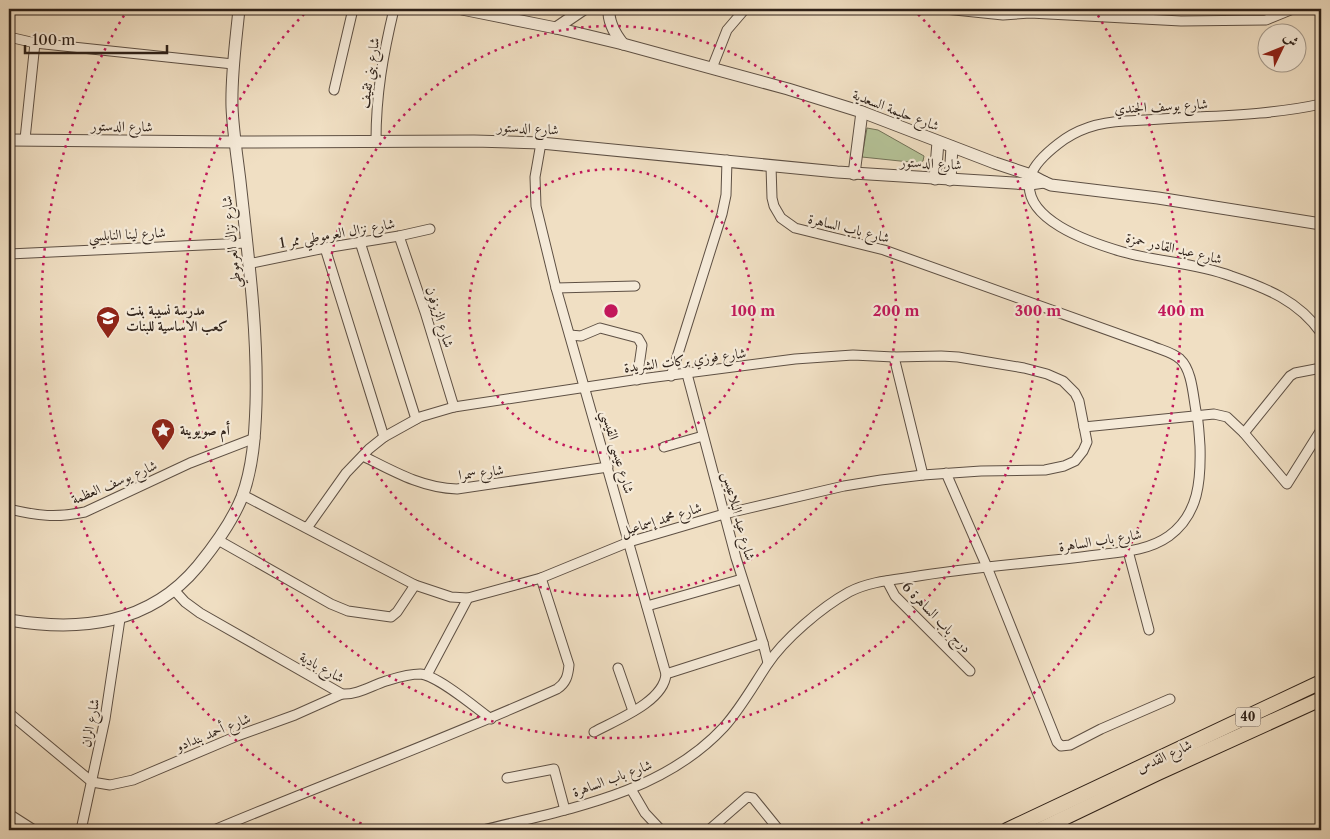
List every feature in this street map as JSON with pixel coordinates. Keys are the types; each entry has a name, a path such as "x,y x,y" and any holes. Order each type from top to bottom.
{"highway":[{"name":"شارع القدس","path":"1007,830 1321,682"},
{"name":"شارع القدس","path":"1039,830 1158,773 1321,699"}],"street":[{"name":"شارع نزال العرموطي","path":"9,623 89,625 120,619 145,608 175,590 193,572 218,540 235,513 243,495 255,438 257,369 232,107 233,64 239,9"},
{"path":"334,90 353,9"},
{"name":"شارع بني ثقيف","path":"376,141 377,95 381,66 394,9"},
{"name":"شارع حليمة السعدية","path":"462,9 623,44 862,112 1030,180"},
{"path":"556,28 584,9"},
{"path":"609,9 615,34 623,44"},
{"path":"712,68 727,30 745,9"},
{"path":"945,9 1003,14 1030,11 1181,21 1266,20 1293,9"},
{"path":"1117,17 1125,9"},
{"path":"9,37 34,43 233,64"},
{"path":"25,139 34,43"},
{"name":"شارع يوسف الجندي","path":"1030,180 1034,169 1048,152 1064,139 1085,128 1102,123 1271,113 1321,104"},
{"path":"854,174 862,112"},
{"name":"شارع الدستور","path":"9,140 236,142 474,141 541,143 854,174 950,180 1030,180 1321,224"},
{"path":"936,179 938,142"},
{"name":"شارع عيسى القيسي","path":"541,143 535,177 536,206 556,288 666,674"},
{"path":"950,180 952,147"},
{"path":"671,376 722,214 726,195 727,160"},
{"name":"شارع باب الساهرة","path":"483,830 565,810 631,789 658,777 703,747 724,727 783,645 800,628 848,593 886,581 946,571 1055,561 1128,551 1155,544 1169,536 1182,524 1196,500 1201,468 1197,415 1185,366 1181,360 1173,354 902,256 795,228 781,218 774,206 771,166"},
{"name":"شارع عبد القادر حمزة","path":"1030,180 1030,193 1037,207 1059,226 1123,252 1211,270 1258,285 1292,302 1321,333"},
{"name":"شارع نزال العرموطي ممر 1","path":"248,264 430,229"},
{"name":"شارع الزيزفون","path":"398,236 425,312 454,407"},
{"path":"360,242 416,419"},
{"name":"شارع لينا النابلسي","path":"9,254 246,243"},
{"path":"325,248 384,437"},
{"path":"556,288 635,286"},
{"path":"570,335 581,336 600,328 638,338 642,345 637,380"},
{"name":"شارع فوزي بركات الشريدة","path":"307,528 341,480 363,456 384,437 416,419 454,407 795,359 853,355 958,357 1047,374 1063,381 1075,393 1079,401 1084,427"},
{"path":"894,357 923,475"},
{"path":"1244,432 1290,376 1299,372 1321,368"},
{"name":"شارع عيد البلاعيس","path":"687,374 742,579 768,664"},
{"path":"1084,427 1197,415 1214,414 1225,416 1244,432 1287,484 1321,430"},
{"name":"شارع محمد إسماعيل","path":"243,495 415,585 451,597 468,598 541,578 629,542 724,514 844,486 923,475 1045,470 1064,466 1075,461 1083,451 1087,442 1084,427"},
{"path":"664,447 703,436"},
{"name":"شارع يوسف العظمة","path":"9,509 51,517 85,512 190,463 255,438"},
{"name":"شارع سمرا","path":"363,456 410,479 441,488 457,489 608,467"},
{"path":"946,473 987,567 1057,742 1061,746 1070,745 1170,698"},
{"path":"218,540 331,604 348,611 391,617 397,612 415,585"},
{"path":"1128,551 1148,630"},
{"path":"214,830 324,784 491,719 564,685 570,665 541,578"},
{"path":"647,606 742,579"},
{"name":"درج باب الساهرة 6","path":"886,581 895,596 970,671"},
{"name":"شارع بادية","path":"175,590 185,602 200,613 342,694 351,694 407,675 427,675"},
{"path":"468,598 427,675 441,682 491,719"},
{"name":"شارع الران","path":"81,830 106,719 120,619"},
{"path":"594,732 633,712 656,696 665,682 666,674 763,643"},
{"path":"618,668 633,712"},
{"name":"شارع أحمد بندادو","path":"92,782 110,785 133,780 238,736 295,715 342,694"},
{"path":"9,713 92,782"},
{"path":"507,778 554,769 565,810"},
{"path":"631,789 645,813 661,830"},
{"path":"709,830 750,797 753,798 778,830"},
{"path":"9,814 34,830"}],"green space":[{"path":"867,128 878,130 924,156 923,161 919,163 862,157"}],"place":[{"name":"مدرسة نسيبة بنت كعب الاساسية للبنات","path":"108,339"},
{"name":"أم صويوينة","path":"163,451"}]}
